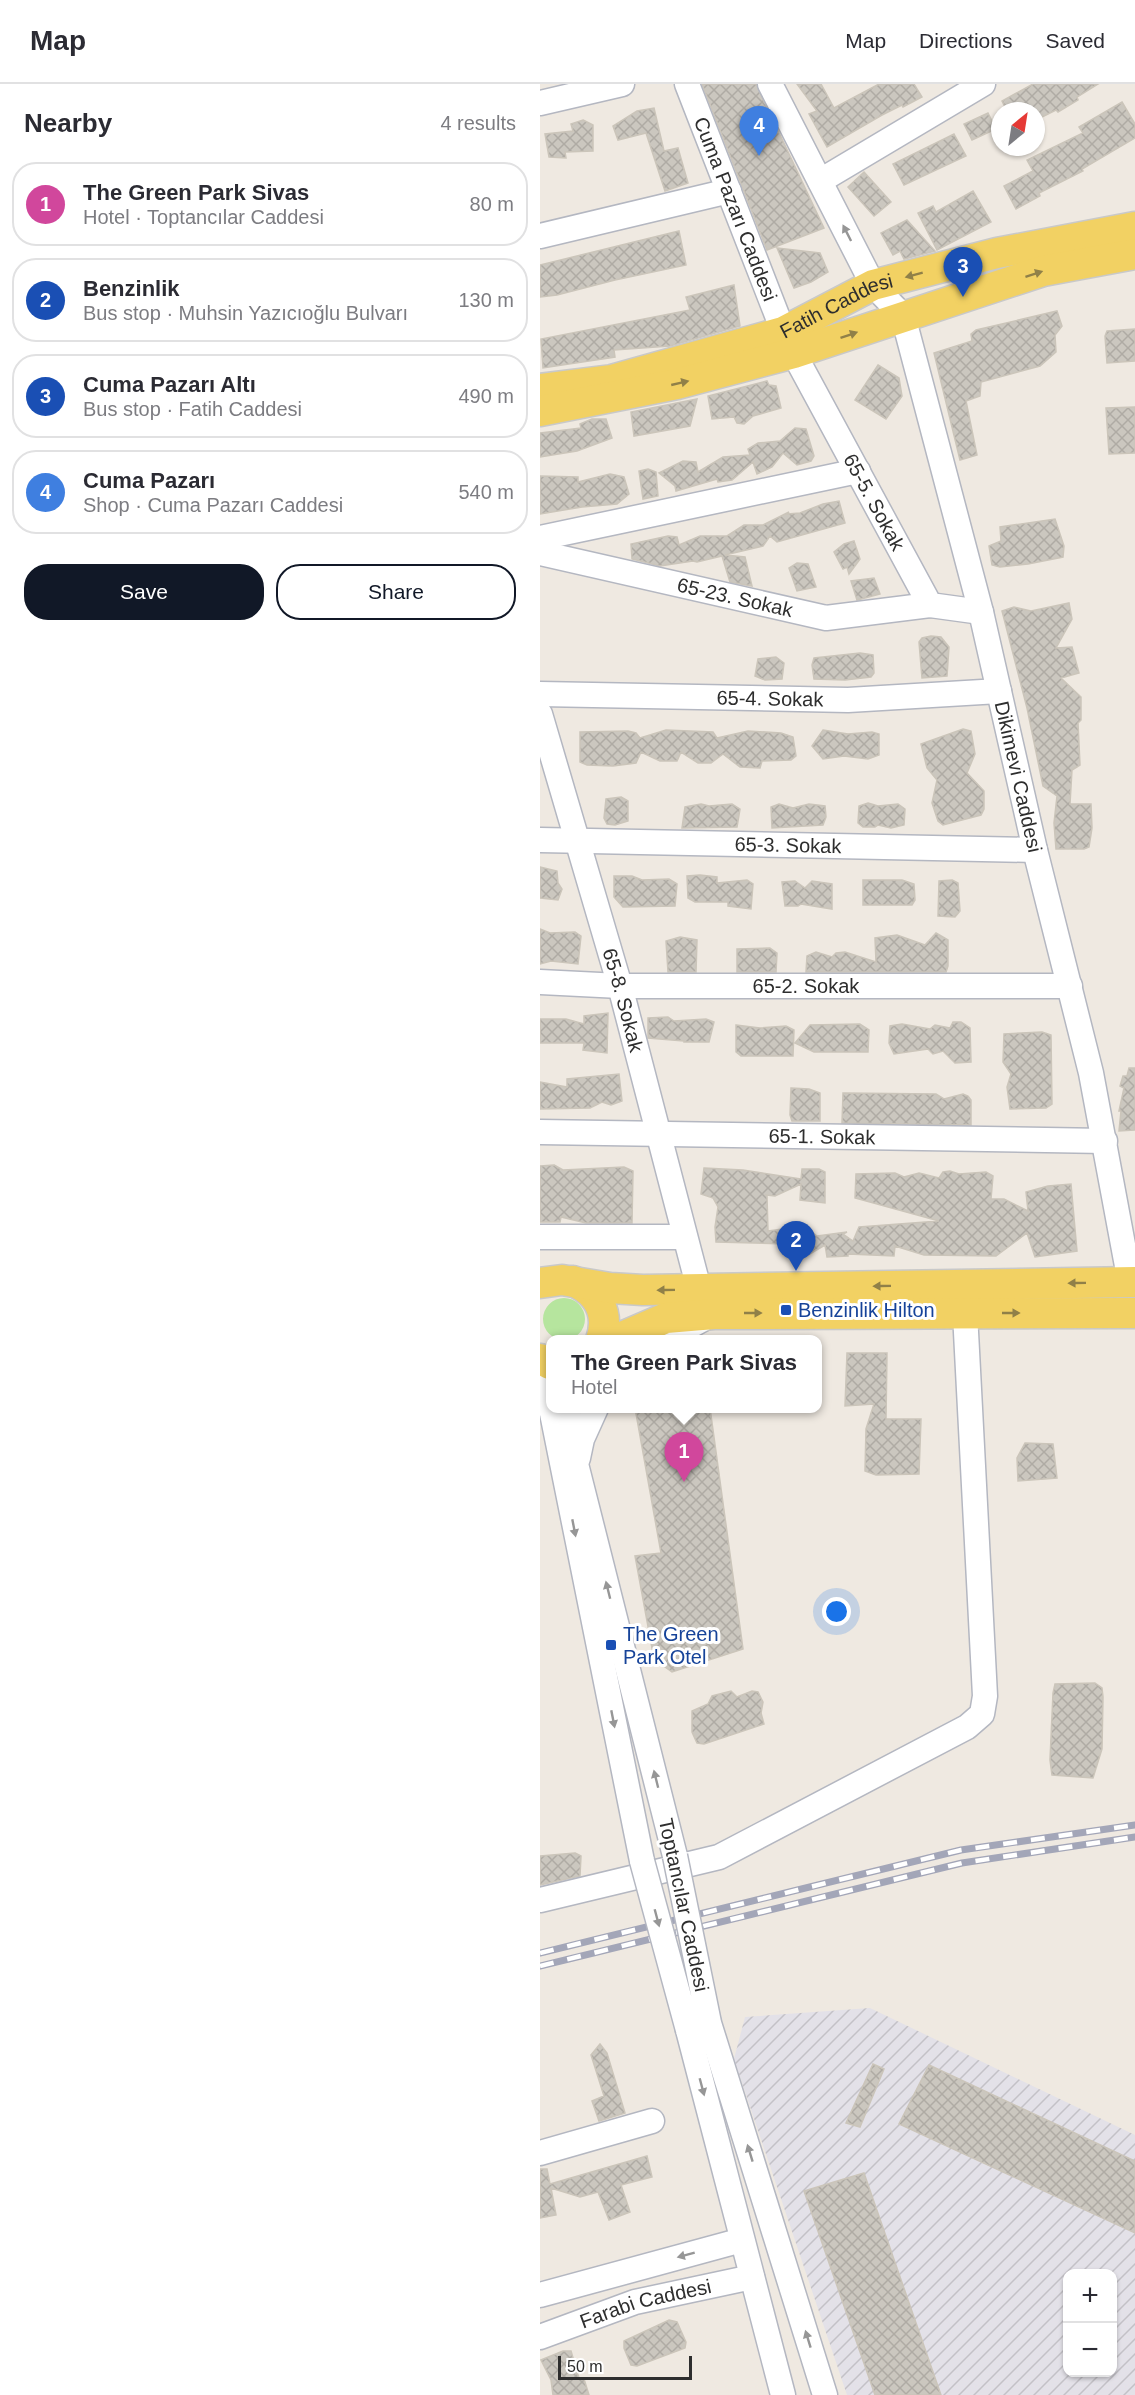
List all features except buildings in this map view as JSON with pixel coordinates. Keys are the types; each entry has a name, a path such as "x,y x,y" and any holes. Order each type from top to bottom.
{"main road":[{"name":"Fatih Caddesi","path":"540,411 677,384 788,343 873,285 997,253 1135,228"},
{"name":"Fatih Caddesi","path":"540,389 612,380 788,343 903,316 1043,271 1135,254"},
{"path":"551,1283 610,1288 699,1289 1132,1282"},
{"path":"551,1283 592,1292 598,1300 605,1320 602,1335"},
{"path":"627,1335 666,1318 714,1314 1135,1313"}],"street":[{"path":"540,103 622,84"},
{"name":"Cuma Pazarı Caddesi","path":"687,84 788,343"},
{"path":"770,84 873,285"},
{"path":"820,181 983,84"},
{"path":"540,236 729,191"},
{"name":"Dikimevi Caddesi","path":"873,285 903,316 981,612 1105,1141 1132,1282"},
{"name":"65-5. Sokak","path":"788,343 930,605"},
{"path":"540,538 858,471"},
{"name":"65-23. Sokak","path":"540,553 826,618 930,605"},
{"path":"930,605 981,612"},
{"name":"65-4. Sokak","path":"540,694 848,700 999,691"},
{"name":"65-8. Sokak","path":"540,714 620,986 699,1289"},
{"name":"65-3. Sokak","path":"540,840 1035,850"},
{"name":"65-2. Sokak","path":"540,982 620,986 1070,987"},
{"name":"65-1. Sokak","path":"540,1132 1105,1141"},
{"path":"540,1237 684,1237"},
{"path":"540,1900 719,1857 967,1727 982,1714 985,1696 965,1313"},
{"path":"674,1335 714,1314"},
{"name":"Toptancılar Caddesi","path":"540,1365 546,1388"},
{"name":"Toptancılar Caddesi","path":"553,1413 570,1469 675,1856 698,2026 742,2240 783,2395"},
{"name":"Toptancılar Caddesi","path":"568,1413 570,1469 642,1862 825,2395"},
{"path":"540,1431 570,1469 594,1413"},
{"path":"540,2153 652,2121"},
{"name":"Farabi Caddesi","path":"540,2295 742,2240"},
{"name":"Farabi Caddesi","path":"540,2337 635,2302 752,2277"}],"shaded area":[{"path":"870,2008 1135,2135 1135,2395 847,2395 734,2059 745,2017"}],"green space":[{"path":"564,1298 572,1300 579,1304 585,1319 577,1335 551,1335 545,1327 543,1319 545,1311 549,1304 556,1300"}],"railway":[{"path":"540,1953 961,1850 1135,1825"},
{"path":"540,1966 962,1863 1135,1837"}],"place":[{"name":"Cuma Pazarı","path":"759,156"},
{"name":"Cuma Pazarı Altı","path":"963,297"},
{"name":"Benzinlik","path":"796,1271"},
{"name":"Benzinlik Hilton","path":"786,1310"},
{"name":"The Green Park Sivas","path":"684,1482"},
{"name":"The Green Park Otel","path":"611,1645"}]}
